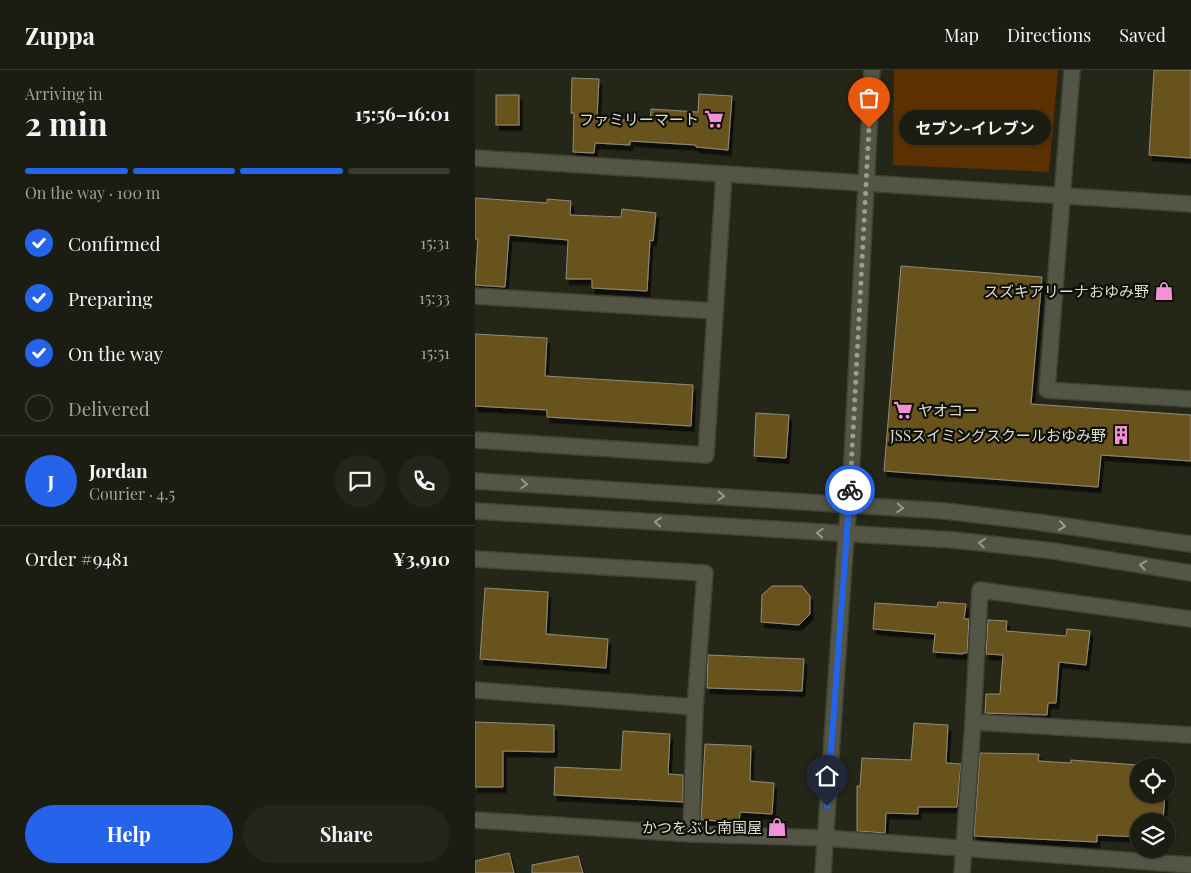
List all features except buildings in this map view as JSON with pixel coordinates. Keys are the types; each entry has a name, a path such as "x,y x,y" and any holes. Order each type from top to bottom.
{"street":[{"path":"823,873 849,504 872,70"},
{"path":"1072,70 1047,390 1191,399"},
{"path":"475,158 1191,204"},
{"path":"475,440 706,455 724,174"},
{"path":"475,296 715,311"},
{"path":"475,481 945,511 1191,544"},
{"path":"475,511 954,540 1054,551 1191,573"},
{"path":"475,559 705,573 695,707 691,834"},
{"path":"963,873 981,590 1191,619"},
{"path":"475,690 695,707"},
{"path":"973,722 1191,735"},
{"path":"475,820 691,834 825,838 1191,865"}],"shaded area":[{"path":"894,70 1058,70 1049,172 893,165"}],"way so far":[{"path":"850,490 869,128"}],"place":[{"name":"ファミリーマート","path":"714,119"},
{"name":"セブン-イレブン","path":"869,128"},
{"name":"スズキアリーナおゆみ野","path":"1164,291"},
{"name":"ヤオコー","path":"903,410"},
{"name":"JSSスイミングスクールおゆみ野","path":"1121,435"},
{"name":"かつをぶし南国屋","path":"777,827"}],"route":[{"path":"827,806 843,564 850,490"}]}
